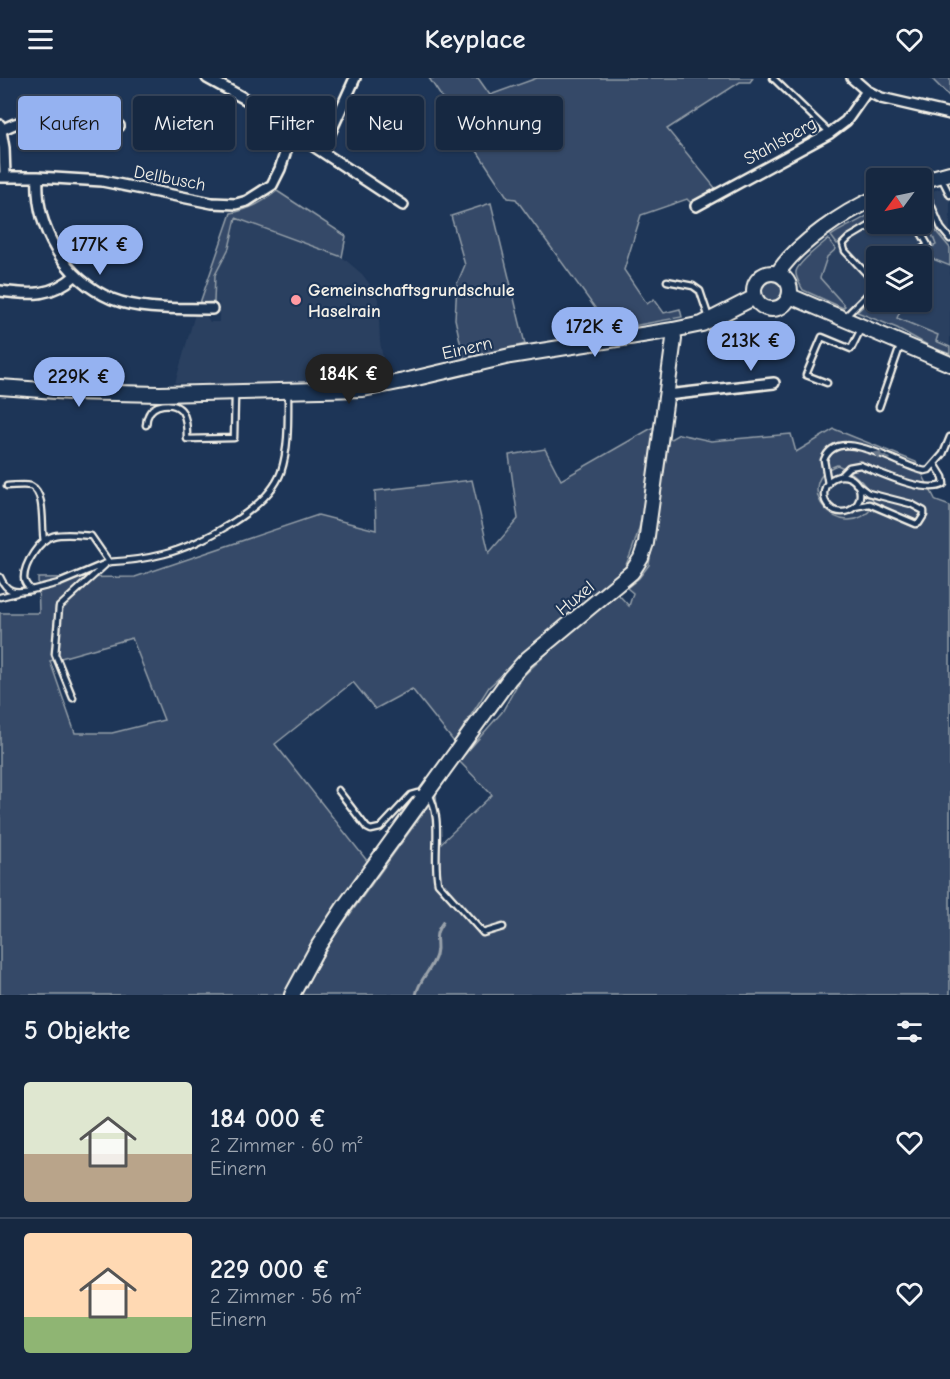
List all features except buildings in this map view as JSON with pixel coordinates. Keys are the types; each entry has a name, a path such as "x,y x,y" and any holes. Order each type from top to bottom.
{"main road":[{"path":"778,273 792,257 824,230 866,204"},
{"path":"770,273 778,273 789,282 790,296 782,307 773,309 764,307 755,297 754,289 759,278 770,273"},
{"path":"790,296 950,364"},
{"name":"Einern","path":"0,387 115,393 363,389 673,330 710,320 755,297"},
{"name":"Huxel","path":"292,995 319,945 344,907 510,678 526,660 618,586 632,572 641,558 646,543 667,395 674,339 673,330"}],"street":[{"path":"207,78 247,100"},
{"path":"355,78 322,151 403,205"},
{"path":"852,78 867,91 881,98 950,114"},
{"name":"Stahlsberg","path":"696,206 830,133 846,121 867,91"},
{"path":"2,176 1,127 18,122"},
{"name":"Dellbusch","path":"2,176 102,181 212,203 236,204 247,201 272,185 286,150"},
{"path":"38,177 39,206 43,223 59,254 76,275 112,299 150,307 212,309"},
{"path":"0,291 26,295 42,293 57,289 76,275"},
{"path":"667,395 774,383"}],"lane":[{"path":"773,78 830,133"},
{"path":"945,174 950,195"},
{"path":"932,207 941,228 950,239"},
{"path":"866,228 843,244 845,251 866,274"},
{"path":"667,281 693,286 700,291 710,320"},
{"path":"843,319 866,295"},
{"path":"828,383 806,375 822,337 851,349 862,327"},
{"path":"879,407 901,344"},
{"path":"0,597 59,584 109,562 139,560 193,545 241,517 258,504 280,474 286,450 288,391"},
{"path":"146,425 148,415 153,408 165,404 174,405 182,411 187,439 234,438 235,392"},
{"path":"840,476 847,477 868,492 911,504 924,512 919,523 916,524 869,504 840,512 830,508 824,494 828,484 824,460 830,450 839,446 854,445 919,470 929,470 943,454 950,437"},
{"path":"828,484 849,467 860,465 922,487 938,487 944,484 944,481 935,464"},
{"path":"854,507 860,493 856,484"},
{"path":"7,486 27,485 38,492 44,541"},
{"path":"31,590 24,576 28,565 44,541 51,536 76,534 91,536 109,562"},
{"path":"73,698 55,654 59,607 109,562"},
{"path":"0,577 9,591 16,593"},
{"path":"338,790 367,828 371,830 380,828 411,795 418,793 426,795 434,803 438,883 483,933 503,927"}],"shaded area":[{"path":"429,78 478,78 490,95 537,78 753,78 750,82 740,82 667,129 716,189 691,203 687,199 641,215 624,270 647,304 654,299 664,313 680,309 682,317 611,330 516,199 508,198 476,150 563,150 563,96 441,96"},
{"path":"931,78 950,78 950,97"},
{"path":"950,186 950,354 931,347 897,328 803,290 796,275 797,269 838,230 845,229 866,218 866,234 932,234 932,191"},
{"path":"277,191 346,236 342,257 236,218 229,248 215,275 214,302 200,303 231,213 256,205"},
{"path":"491,203 525,344 464,359 455,319 457,284 465,265 451,216"},
{"path":"865,217 866,224 837,244 831,236 842,229"},
{"name":"Gemeinschaftsgrundschule Haselrain","path":"235,218 342,257 362,274 378,299 380,342 386,376 357,382 332,383 175,383 195,314 205,314 210,322 219,322 219,303 214,302 215,275 229,248"},
{"path":"932,222 935,230 950,248 950,266 932,259 932,247 936,245 932,234"},
{"path":"828,239 836,249 827,257 820,278 845,306 843,308 803,290 796,276 800,264"},
{"path":"773,279 778,280 784,286 784,296 778,302 773,303 768,302 762,296 761,291 762,286 768,280"},
{"path":"866,303 866,312 900,312 897,318 938,335 936,341 950,347 950,354 931,347 897,328 857,312"},
{"path":"657,425 638,533 625,567 489,687 454,742 412,689 375,709 353,682 275,744 368,862 285,995 0,995 0,613 39,613 38,578 135,577 318,515 376,530 375,491 472,480 489,553 518,519 509,455 545,449 561,480","holes":["132,638 164,720 112,733 75,733 50,661"]},
{"path":"834,429 916,462 936,501 950,506 950,995 300,995 335,935 436,795 440,844 492,795 459,761 502,712 521,678 560,641 618,594 629,606 633,593 627,588 649,565 667,441 679,434 711,441 791,434 796,452","holes":["837,465 862,482 873,501 873,507 860,517 847,520 835,516 825,508 818,497 817,485 823,474"]},
{"path":"837,465 855,474 872,495 873,507 864,516 848,520 835,517 823,508 818,494 820,478 828,469"}],"waterway":[{"path":"416,995 434,960 437,936 443,922"}],"place":[{"name":"Gemeinschaftsgrundschule Haselrain","path":"296,300"}]}
